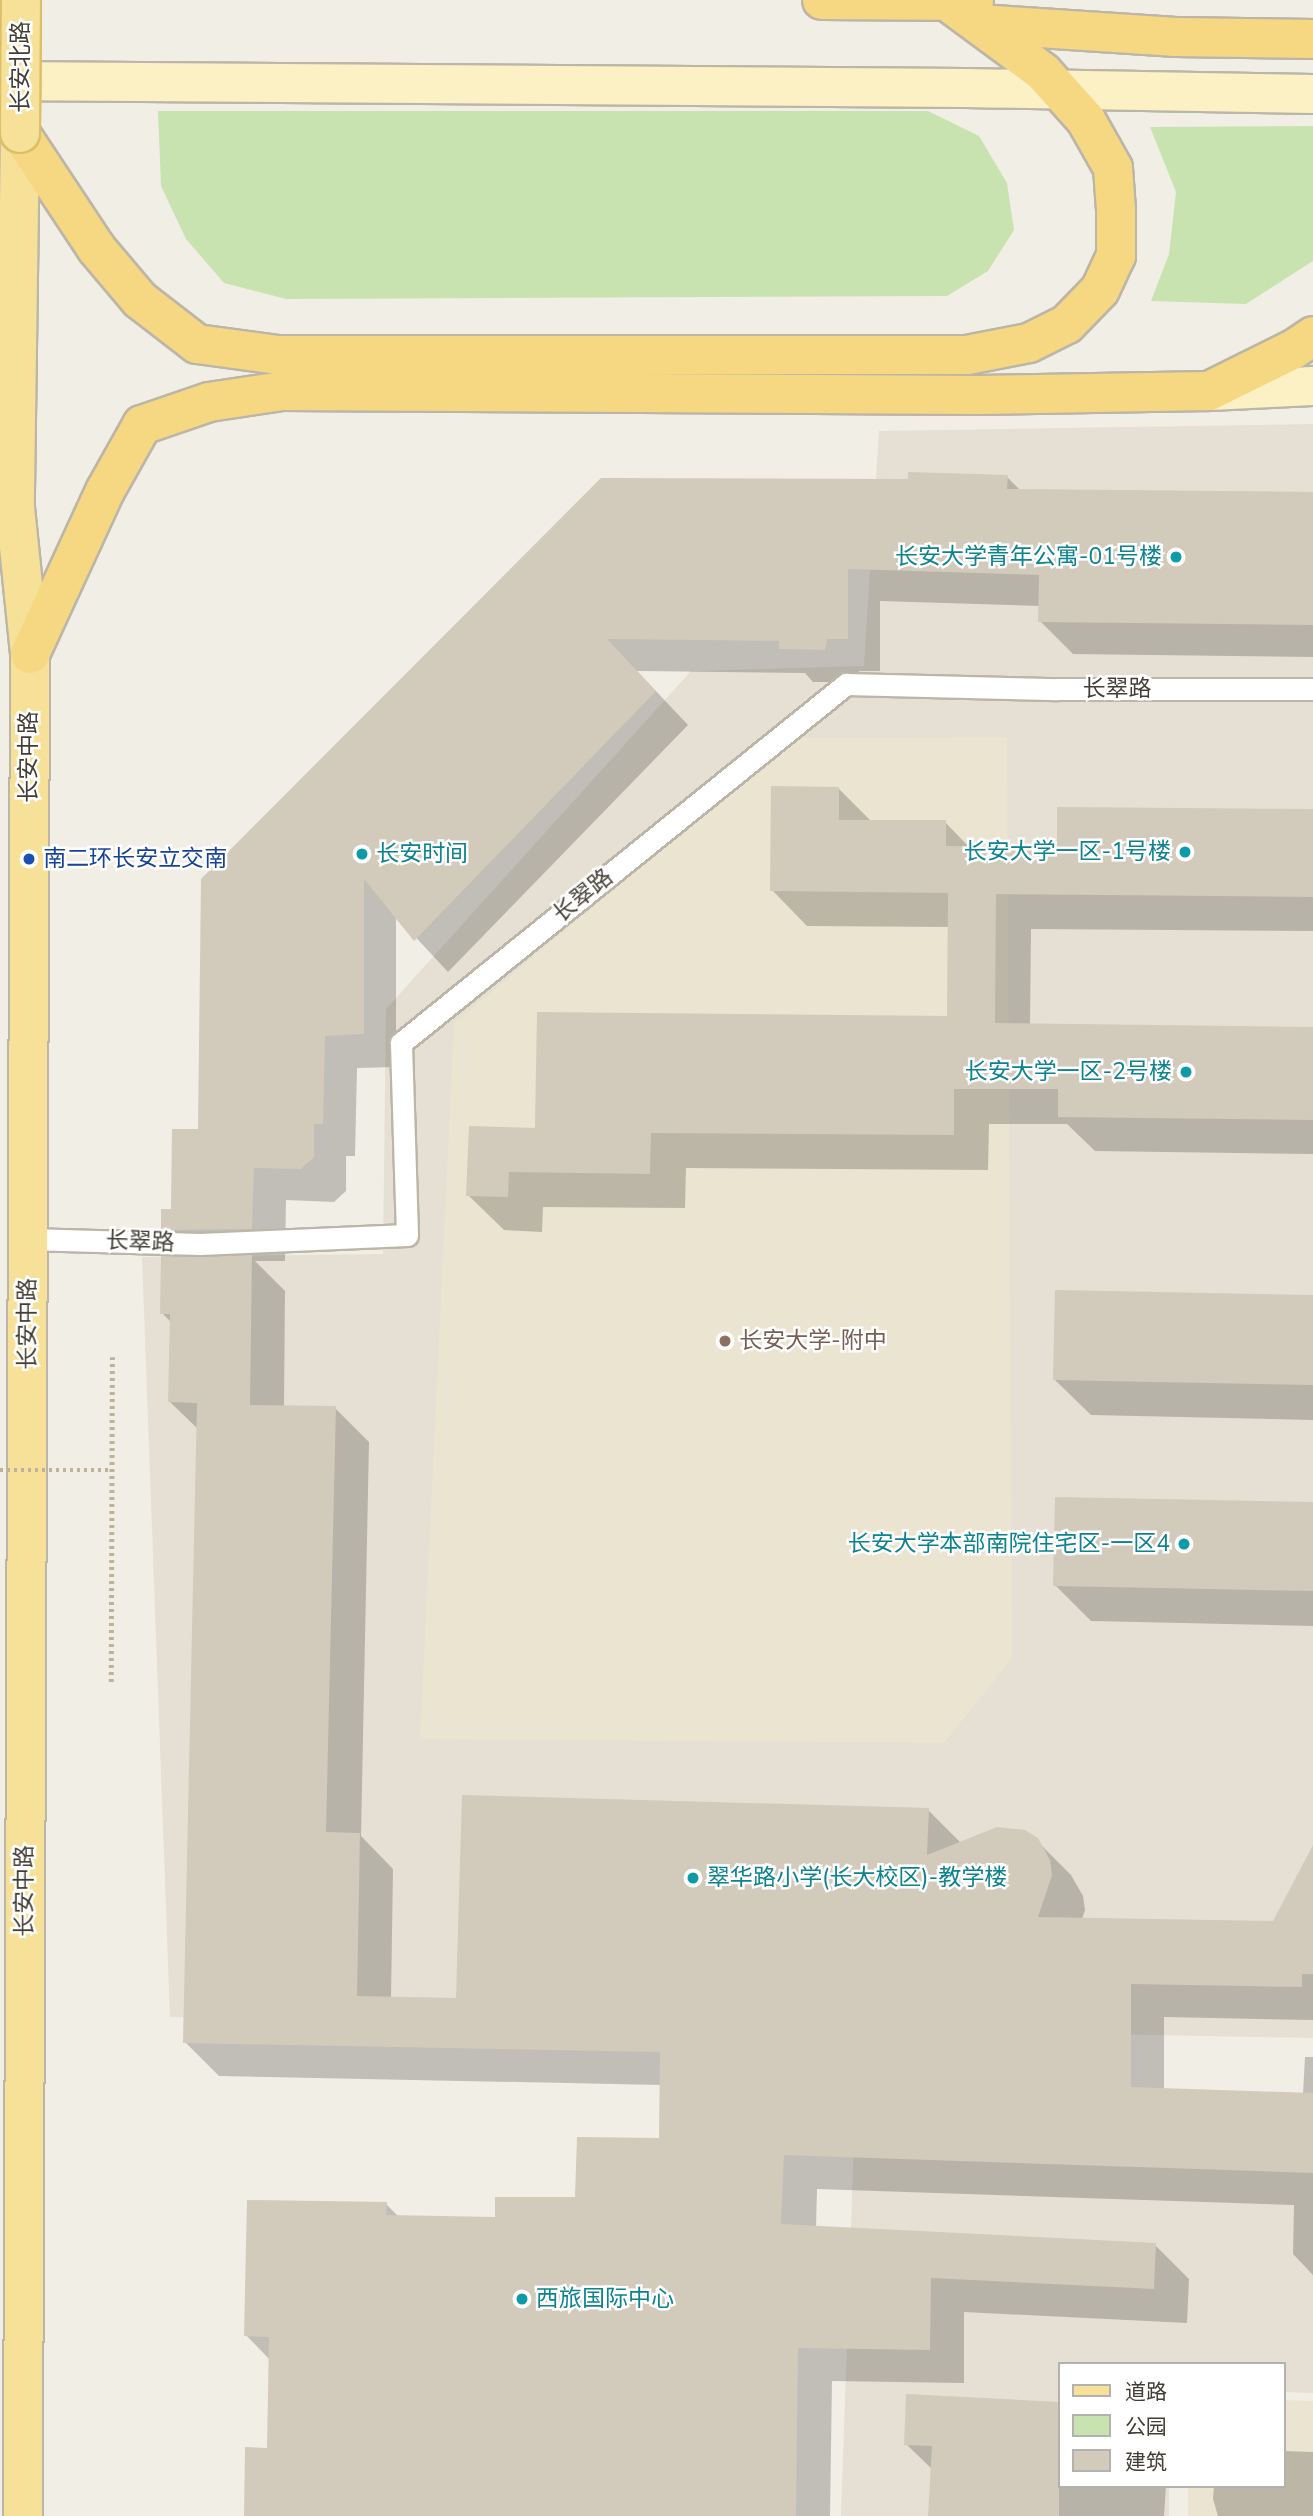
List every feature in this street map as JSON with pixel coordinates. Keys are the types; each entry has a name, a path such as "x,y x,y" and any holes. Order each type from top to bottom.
{"highway":[{"path":"822,0 1017,0"},
{"path":"20,134 105,259 140,300 197,344 278,355 967,355 1029,343 1067,324 1100,290 1116,256 1112,169 1086,120 1043,72 948,2"},
{"path":"979,24 1176,37 1313,39"},
{"path":"30,654 105,491 142,425 209,402 282,391 965,395 1209,391 1294,349 1313,336"}],"main road":[{"name":"长安北路","path":"20,134 21,0"},
{"path":"0,81 1313,94"},
{"name":"长安中路","path":"20,134 15,508 30,654 23,2516"},
{"path":"1209,391 1313,386"}],"lane":[{"name":"长翠路","path":"28,1239 200,1244 407,1235 401,1042 846,684 1058,689 1313,689"}],"path":[{"path":"111,1682 112,1357"},
{"path":"0,1469 111,1470"}],"shaded area":[{"path":"1313,424 1313,2038 170,2017 142,1257 383,1254 386,1009 691,671 864,666 879,431"},
{"name":"长安大学-附中","path":"1007,737 1012,1659 944,1743 420,1739 454,1023 795,738"},
{"path":"855,2112 1313,2118 1313,2393 1285,2392 1285,2362 1058,2362 1058,2488 1169,2488 1169,2516 841,2516"},
{"path":"1285,2400 1313,2401 1313,2516 1188,2516 1188,2488 1285,2488"}],"green space":[{"path":"158,111 928,111 979,136 1007,183 1014,230 988,271 947,296 286,299 224,283 186,239 161,186"},
{"path":"1313,126 1313,261 1246,304 1151,301 1169,254 1176,192 1150,127"}],"building":[{"name":"长安时间","path":"908,472 1008,475 1007,489 1313,492 1313,625 1038,622 1039,575 848,569 848,639 827,639 825,650 779,649 779,641 607,639 656,691 414,941 364,879 364,1034 325,1036 323,1124 314,1124 314,1157 301,1169 254,1168 252,1229 161,1230 161,1209 171,1209 172,1129 198,1129 201,879 601,478 908,479"},
{"path":"771,786 839,787 839,820 946,820 946,846 1057,847 1057,807 1313,809 1313,897 996,894 995,1023 1313,1027 1313,1120 1058,1117 1058,1089 954,1089 954,1135 651,1133 650,1174 509,1172 508,1197 466,1196 469,1126 535,1128 537,1012 947,1016 948,893 770,891"},
{"path":"252,1255 250,1405 336,1406 326,1832 360,1833 357,1996 456,1998 462,1795 929,1808 927,1855 997,1827 1025,1830 1038,1838 1050,1860 1052,1875 1038,1917 1273,1921 1313,1845 1313,1974 1302,1974 1302,1987 1131,1984 1131,2087 1313,2093 1313,2173 784,2155 781,2224 1156,2243 1154,2289 931,2278 930,2350 798,2348 796,2516 244,2516 245,2447 267,2448 269,2337 244,2336 247,2200 387,2202 386,2215 495,2217 495,2197 575,2197 577,2137 659,2138 660,2052 183,2043 197,1403 168,1402 170,1314 160,1314 161,1256"},
{"path":"1055,1290 1313,1295 1313,1385 1053,1380"},
{"name":"长安大学本部南院住宅区-一区4","path":"1055,1497 1313,1502 1313,1591 1053,1586"},
{"path":"906,2394 1058,2402 1059,2516 928,2516 932,2446 904,2445"}],"place":[{"name":"长安大学青年公寓-01号楼","path":"1176,557"},
{"name":"长安大学一区-1号楼","path":"1185,852"},
{"name":"长安时间","path":"362,854"},
{"name":"南二环长安立交南","path":"29,859"},
{"name":"长安大学一区-2号楼","path":"1186,1072"},
{"name":"长安大学-附中","path":"725,1341"},
{"name":"长安大学本部南院住宅区-一区4","path":"1184,1544"},
{"name":"翠华路小学(长大校区)-教学楼","path":"693,1878"},
{"name":"西旅国际中心","path":"522,2299"}]}
